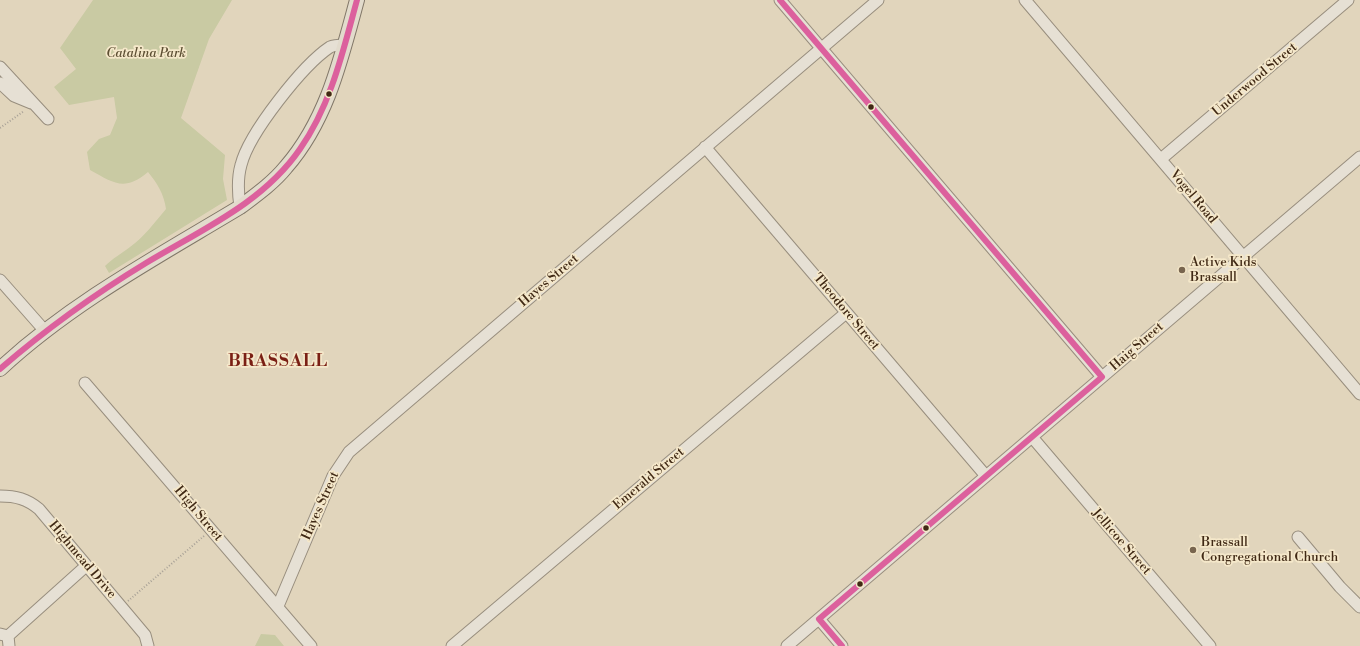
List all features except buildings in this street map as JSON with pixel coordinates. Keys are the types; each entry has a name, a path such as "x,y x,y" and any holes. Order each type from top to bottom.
{"main road":[{"path":"0,369 45,331 83,302 240,207 261,192 286,168 305,143 328,97 357,0"}],"street":[{"path":"780,0 1102,377"},
{"name":"Hayes Street","path":"278,606 333,476 349,452 878,0"},
{"name":"Vogel Road","path":"1025,0 1360,394"},
{"name":"Underwood Street","path":"1161,159 1348,0"},
{"path":"240,207 238,191 241,164 253,135 316,58 332,46 345,44"},
{"path":"0,67 22,89 31,103 48,119"},
{"path":"0,83 14,96 31,103"},
{"name":"Theodore Street","path":"705,147 986,476"},
{"name":"Haig Street","path":"787,646 1360,157"},
{"path":"0,280 45,331"},
{"name":"Emerald Street","path":"452,646 846,313"},
{"name":"High Street","path":"84,383 311,646"},
{"name":"Jellicoe Street","path":"1032,437 1210,646"},
{"name":"Highmead Drive","path":"0,496 18,497 28,500 39,509 144,635 148,646"},
{"path":"1298,537 1360,607"},
{"path":"6,639 86,566"},
{"path":"819,619 842,646"}],"path":[{"path":"0,128 20,115 31,103"},
{"path":"121,607 206,534"}],"green space":[{"name":"Catalina Park","path":"93,0 232,0 209,39 181,118 225,155 223,179 227,200 109,273 105,266 140,239 166,209 164,198 160,189 148,172 140,178 125,184 113,182 90,170 87,152 99,139 110,135 117,118 114,97 69,105 54,87 76,69 60,48"},
{"path":"261,634 275,635 284,646 255,646"}],"transit line":[{"path":"0,369 53,326 90,300 146,263 209,227 250,200 285,168 311,132 328,96 341,58 357,0"},
{"path":"780,0 1102,377"},
{"path":"819,619 1102,377"},
{"path":"819,619 842,646"}],"place":[{"name":"Active Kids Brassall","path":"1182,270"},
{"name":"Brassall Congregational Church","path":"1193,550"}],"district":[{"name":"BRASSALL","path":"278,362"}]}
